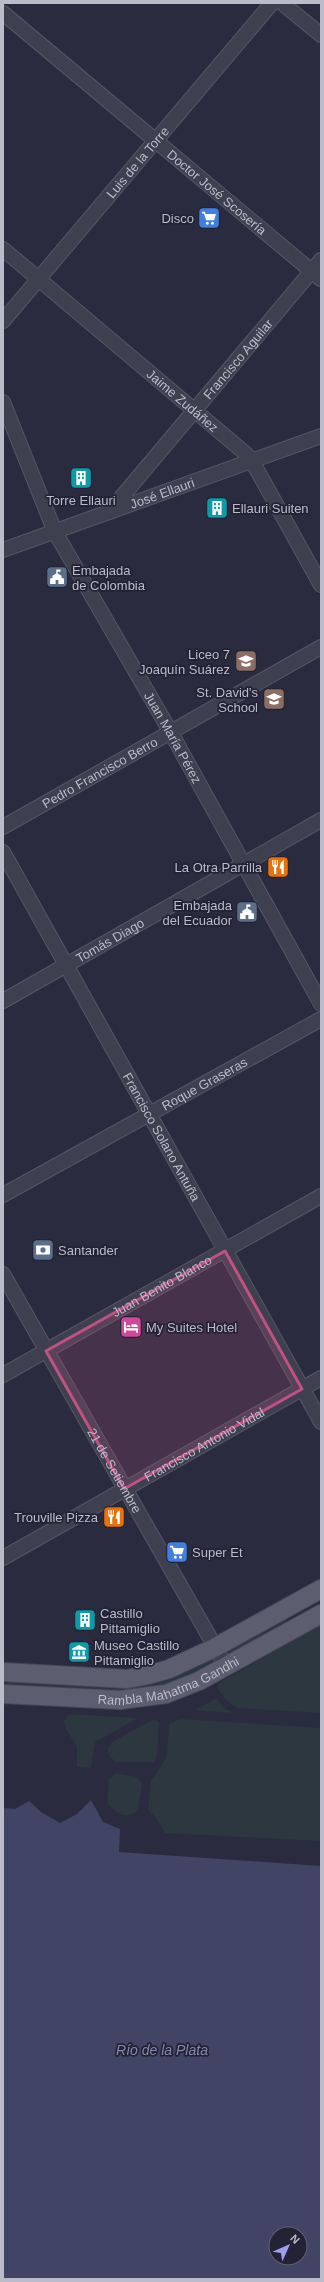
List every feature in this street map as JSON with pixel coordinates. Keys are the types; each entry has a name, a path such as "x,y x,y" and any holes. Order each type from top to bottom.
{"main road":[{"name":"Rambla Mahatma Gandhi","path":"3,1672 133,1678 169,1669 214,1648 321,1589"},
{"path":"279,1637 298,1616 321,1602"},
{"name":"Rambla Mahatma Gandhi","path":"3,1694 135,1700 181,1689 321,1614"}],"street":[{"name":"Luis de la Torre","path":"3,321 272,3"},
{"path":"282,3 321,35"},
{"name":"Doctor José Scosería","path":"3,13 316,275"},
{"name":"Jaime Zudáñez","path":"3,249 196,410 252,461 321,585"},
{"name":"Francisco Aguilar","path":"108,513 196,410 316,275 321,260"},
{"name":"Juan María Pérez","path":"3,402 55,532 170,731 321,1004"},
{"name":"José Ellauri","path":"3,550 321,436"},
{"name":"Pedro Francisco Berro","path":"3,827 321,646"},
{"name":"Tomás Diago","path":"3,1001 321,820"},
{"name":"Francisco Solano Antuña","path":"3,852 321,1422"},
{"name":"Roque Graseras","path":"3,1195 321,1019"},
{"name":"Juan Benito Blanco","path":"3,1376 321,1196"},
{"name":"21 de Setiembre","path":"3,1274 214,1648 226,1666"},
{"name":"Francisco Antonio Vidal","path":"3,1558 321,1378"}],"highlighted area":[{"path":"225,1251 302,1389 124,1489 46,1351"}],"shaded area":[{"path":"298,1611 270,1635 233,1656 227,1649"},
{"path":"321,1625 321,1713 238,1708 231,1704 221,1694 217,1687 219,1683"},
{"path":"212,1657 218,1664 151,1692 3,1689 3,1679 114,1685"},
{"path":"216,1698 225,1709 234,1713 196,1710"},
{"path":"69,1714 138,1718 95,1743 91,1768 77,1767 77,1747 65,1727 64,1721"},
{"path":"154,1719 159,1722 157,1757 154,1762 116,1762 110,1757 107,1749 112,1742"},
{"path":"180,1719 321,1728 321,1841 165,1833 156,1818 148,1810 151,1781 167,1756 169,1724"},
{"path":"116,1773 137,1777 142,1783 138,1810 130,1815 117,1813 107,1803 109,1779"}],"water":[{"name":"Río de la Plata","path":"91,1800 103,1822 120,1829 119,1852 321,1866 321,2279 3,2279 3,1808 15,1809 29,1801 41,1812 60,1823 77,1814"}],"place":[{"name":"Disco","path":"209,218"},
{"name":"Torre Ellauri","path":"81,478"},
{"name":"Ellauri Suiten","path":"217,508"},
{"name":"Embajada de Colombia","path":"57,577"},
{"name":"Liceo 7 Joaquín Suárez","path":"246,661"},
{"name":"St. David's School","path":"274,699"},
{"name":"La Otra Parrilla","path":"278,867"},
{"name":"Embajada del Ecuador","path":"247,912"},
{"name":"Santander","path":"43,1250"},
{"name":"My Suites Hotel","path":"131,1327"},
{"name":"Trouville Pizza","path":"114,1517"},
{"name":"Super Et","path":"177,1552"},
{"name":"Castillo Pittamiglio","path":"85,1620"},
{"name":"Museo Castillo Pittamiglio","path":"79,1652"}]}
